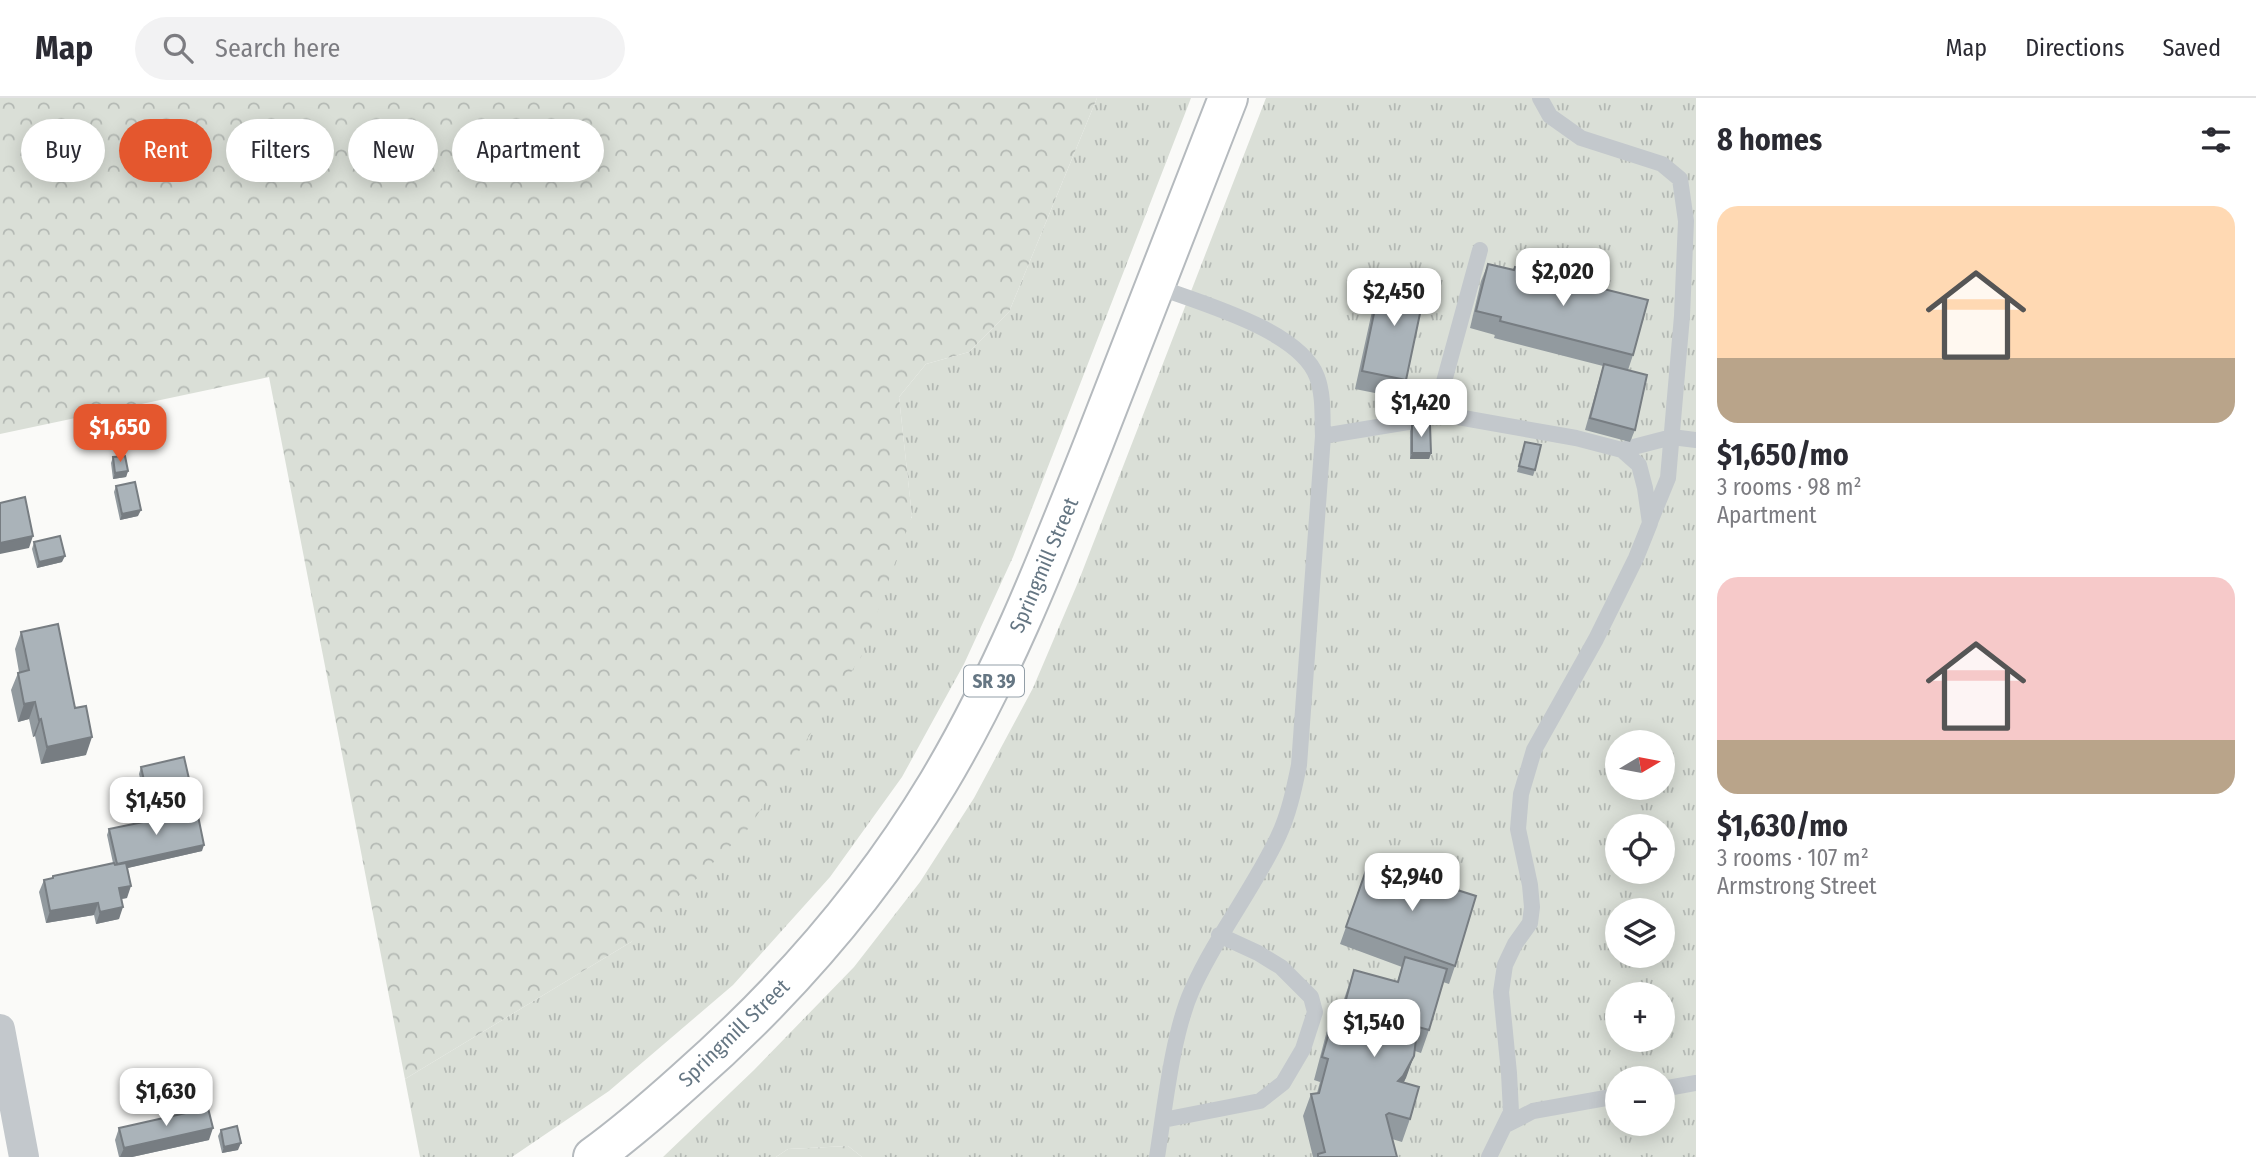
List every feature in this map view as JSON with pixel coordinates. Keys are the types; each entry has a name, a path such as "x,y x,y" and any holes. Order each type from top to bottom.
{"main road":[{"name":"Springmill Street","path":"593,1157 719,1051 809,959 847,914 937,785 989,692 1026,611 1228,98"}],"street":[{"path":"0,1029 24,1157"}],"lane":[{"path":"1489,1157 1510,1112 1501,992 1505,965 1515,944 1530,923 1532,907 1531,885 1518,829 1521,794 1534,750 1596,639 1636,558 1668,478 1682,316 1686,220 1680,179 1662,164 1581,138 1550,116 1540,98"},
{"path":"1323,436 1408,422 1426,410 1442,389 1480,250"},
{"path":"1155,286 1253,324 1294,346 1307,358 1317,376 1322,396 1323,436 1299,765 1292,798 1279,836 1219,935 1190,994 1179,1032 1157,1157"},
{"path":"1441,414 1576,438 1622,450 1639,465 1646,488 1650,523"},
{"path":"1622,450 1672,437 1696,440"},
{"path":"1163,1120 1260,1101 1283,1083 1303,1049 1315,1012 1311,997 1281,967 1219,935"},
{"path":"1675,1086 1696,1083"},
{"path":"1506,1125 1534,1111 1605,1098"}],"green space":[{"path":"0,98 1097,98 1009,312 969,352 926,364 899,397 912,516 861,657 748,829 631,942 405,1079 269,377 0,434"},
{"path":"1097,98 1191,98 1013,557 964,664 902,777 830,877 733,985 609,1091 512,1157 420,1157 405,1079 631,942 912,517 899,397 926,364 969,352 1009,312"},
{"path":"1266,98 1696,98 1696,1157 862,1157 848,1146 788,1149 776,1157 663,1157 754,1070 854,967 920,882 974,798 1033,688 1079,580"},
{"path":"848,1146 862,1157 776,1157 788,1149"}],"building":[{"path":"1488,264 1514,270 1515,267 1648,300 1633,355 1500,321 1501,317 1476,311"},
{"path":"1382,275 1426,285 1406,380 1362,371"},
{"path":"1604,364 1647,375 1635,430 1590,418"},
{"path":"1412,425 1430,425 1431,453 1412,453"},
{"path":"1525,442 1541,445 1535,470 1519,466"},
{"path":"125,456 128,471 115,473 113,457"},
{"path":"135,482 141,510 122,514 116,486"},
{"path":"25,497 33,536 0,543 0,503"},
{"path":"60,536 65,556 39,562 34,542"},
{"path":"58,624 75,708 86,706 92,737 47,747 35,702 24,704 18,673 29,670 21,632"},
{"path":"184,757 192,792 149,803 141,767"},
{"path":"197,811 204,845 117,864 109,829"},
{"path":"1369,862 1476,896 1455,966 1346,927"},
{"path":"114,863 126,863 131,886 119,888 123,907 100,912 98,903 50,911 44,880"},
{"path":"1405,957 1447,969 1429,1030 1414,1027 1414,1056 1398,1081 1419,1087 1410,1119 1389,1113 1386,1115 1397,1157 1318,1157 1318,1154 1325,1152 1311,1094 1319,1093 1328,1059 1322,1057 1338,1001 1345,1003 1354,970 1398,982"},
{"path":"208,1108 213,1128 124,1148 119,1128"},
{"path":"237,1126 241,1143 224,1147 221,1130"}]}
